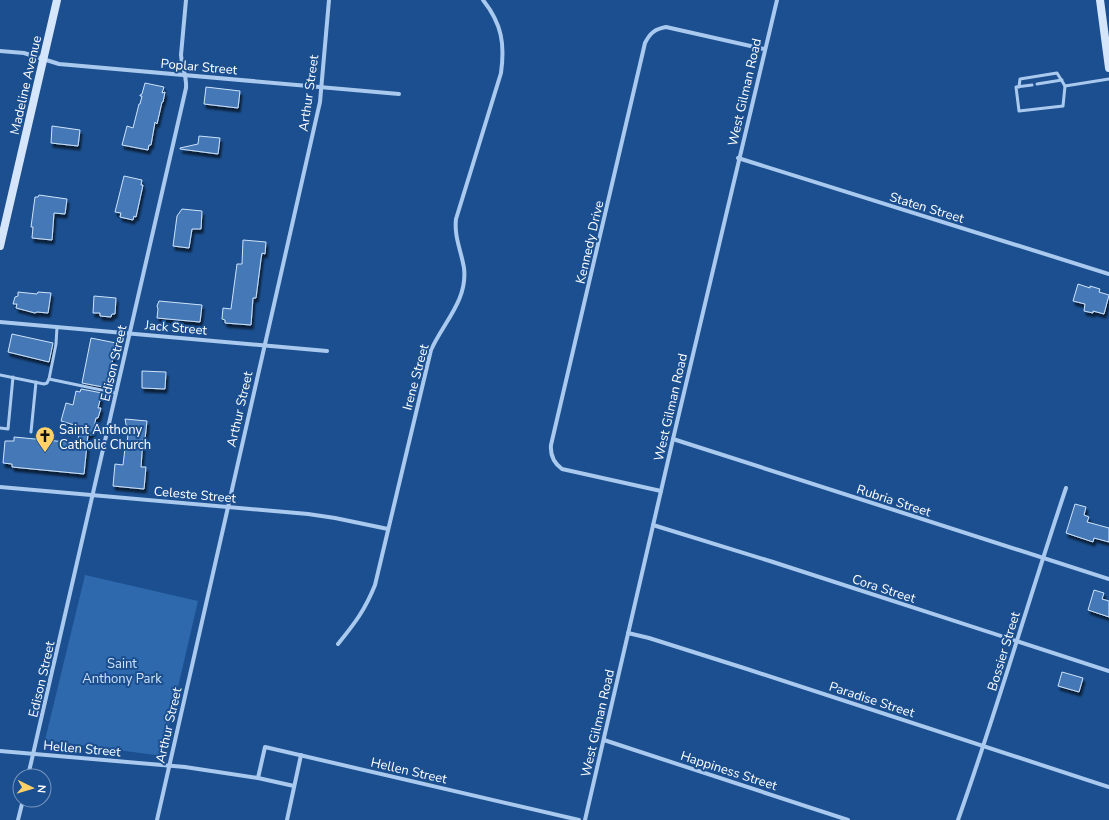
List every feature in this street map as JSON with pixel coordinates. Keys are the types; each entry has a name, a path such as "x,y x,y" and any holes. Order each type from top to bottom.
{"street":[{"name":"Madeline Avenue","path":"0,246 57,0"},
{"name":"Edison Street","path":"30,768 186,88 182,55 186,0"},
{"name":"Arthur Street","path":"157,820 317,115 321,87 328,0"},
{"name":"Irene Street","path":"338,644 361,615 375,585 431,350 436,338 460,300 464,279 464,268 456,240 456,219 501,73 503,52 500,31 495,17 483,0"},
{"name":"West Gilman Road","path":"585,820 672,439 777,0"},
{"path":"1100,0 1109,68"},
{"name":"Kennedy Drive","path":"661,491 562,469 556,464 552,457 551,445 645,43 648,36 654,31 666,26 764,50"},
{"name":"Poplar Street","path":"0,51 24,53 59,64 399,94"},
{"name":"Staten Street","path":"738,158 1109,274"},
{"name":"Jack Street","path":"0,322 327,351"},
{"name":"Rubria Street","path":"672,439 1109,579"},
{"name":"Celeste Street","path":"0,487 321,516 388,529"},
{"name":"Bossier Street","path":"958,820 984,747 1042,558 1066,488"},
{"name":"Cora Street","path":"653,525 773,562 1109,671"},
{"name":"Paradise Street","path":"628,633 657,640 1109,787"},
{"name":"Happiness Street","path":"604,740 848,820"},
{"name":"Hellen Street","path":"258,778 265,747 579,820"},
{"name":"Hellen Street","path":"0,751 169,765 258,778 294,786"},
{"path":"287,820 301,755"},
{"path":"18,820 21,808"}],"lane":[{"path":"1057,72 1062,80 1066,86 1063,106 1019,111 1018,87 1020,79 1057,72"},
{"path":"1066,86 1109,79"},
{"path":"1037,84 1062,80"},
{"path":"1018,87 1032,85"},
{"path":"0,375 44,384 47,383 56,344 57,327"},
{"path":"0,428 8,429 13,377"},
{"path":"49,379 116,393"},
{"path":"31,432 36,382"}],"green space":[{"name":"Saint Anthony Park","path":"85,575 198,601 162,756 45,740"}],"building":[{"path":"145,83 164,87 162,93 165,92 157,124 155,122 151,145 149,145 148,150 122,145 127,126 133,128 142,96 140,95 142,94"},
{"path":"206,87 240,91 238,108 204,104"},
{"path":"52,126 80,130 78,146 51,143"},
{"path":"199,136 220,138 218,154 180,149 198,144"},
{"path":"124,176 142,180 141,185 143,185 136,217 134,216 133,220 120,217 121,213 115,212"},
{"path":"39,195 67,199 65,214 54,213 52,240 32,238 33,227 31,227 35,197 38,197"},
{"path":"182,209 202,211 201,229 192,229 189,248 173,246 177,216"},
{"path":"243,240 266,242 265,254 262,253 256,298 253,298 251,325 225,323 225,320 222,319 223,308 231,309 237,264 242,264"},
{"path":"1078,284 1090,288 1090,286 1100,289 1099,292 1109,295 1104,314 1093,311 1093,313 1084,311 1085,304 1073,301"},
{"path":"18,292 37,294 38,292 51,293 48,313 35,313 16,308 17,304 13,304 15,297 18,296"},
{"path":"94,296 116,298 115,314 112,314 111,317 100,316 100,313 93,313"},
{"path":"159,301 202,305 200,322 157,318 157,306"},
{"path":"12,334 53,343 49,362 8,352"},
{"path":"91,338 116,343 108,383 104,382 103,387 82,383"},
{"path":"142,371 166,372 165,389 142,388"},
{"name":"Saint Anthony Catholic Church","path":"81,389 102,393 98,408 101,408 98,418 96,418 92,435 88,434 84,474 12,467 12,464 3,463 5,441 14,441 14,437 77,443 81,427 61,421 66,403 73,405 76,391 80,392"},
{"path":"125,419 147,421 145,439 143,439 141,467 146,467 144,489 113,486 115,464 123,465 125,448 126,449 128,435"},
{"path":"1075,504 1086,507 1084,515 1089,517 1087,522 1109,528 1109,542 1094,538 1093,542 1066,533"},
{"path":"1094,590 1104,593 1102,599 1109,601 1109,617 1088,610"},
{"path":"1062,672 1083,678 1079,692 1058,686"}],"place":[{"name":"Saint Anthony Catholic Church","path":"45,453"}]}
